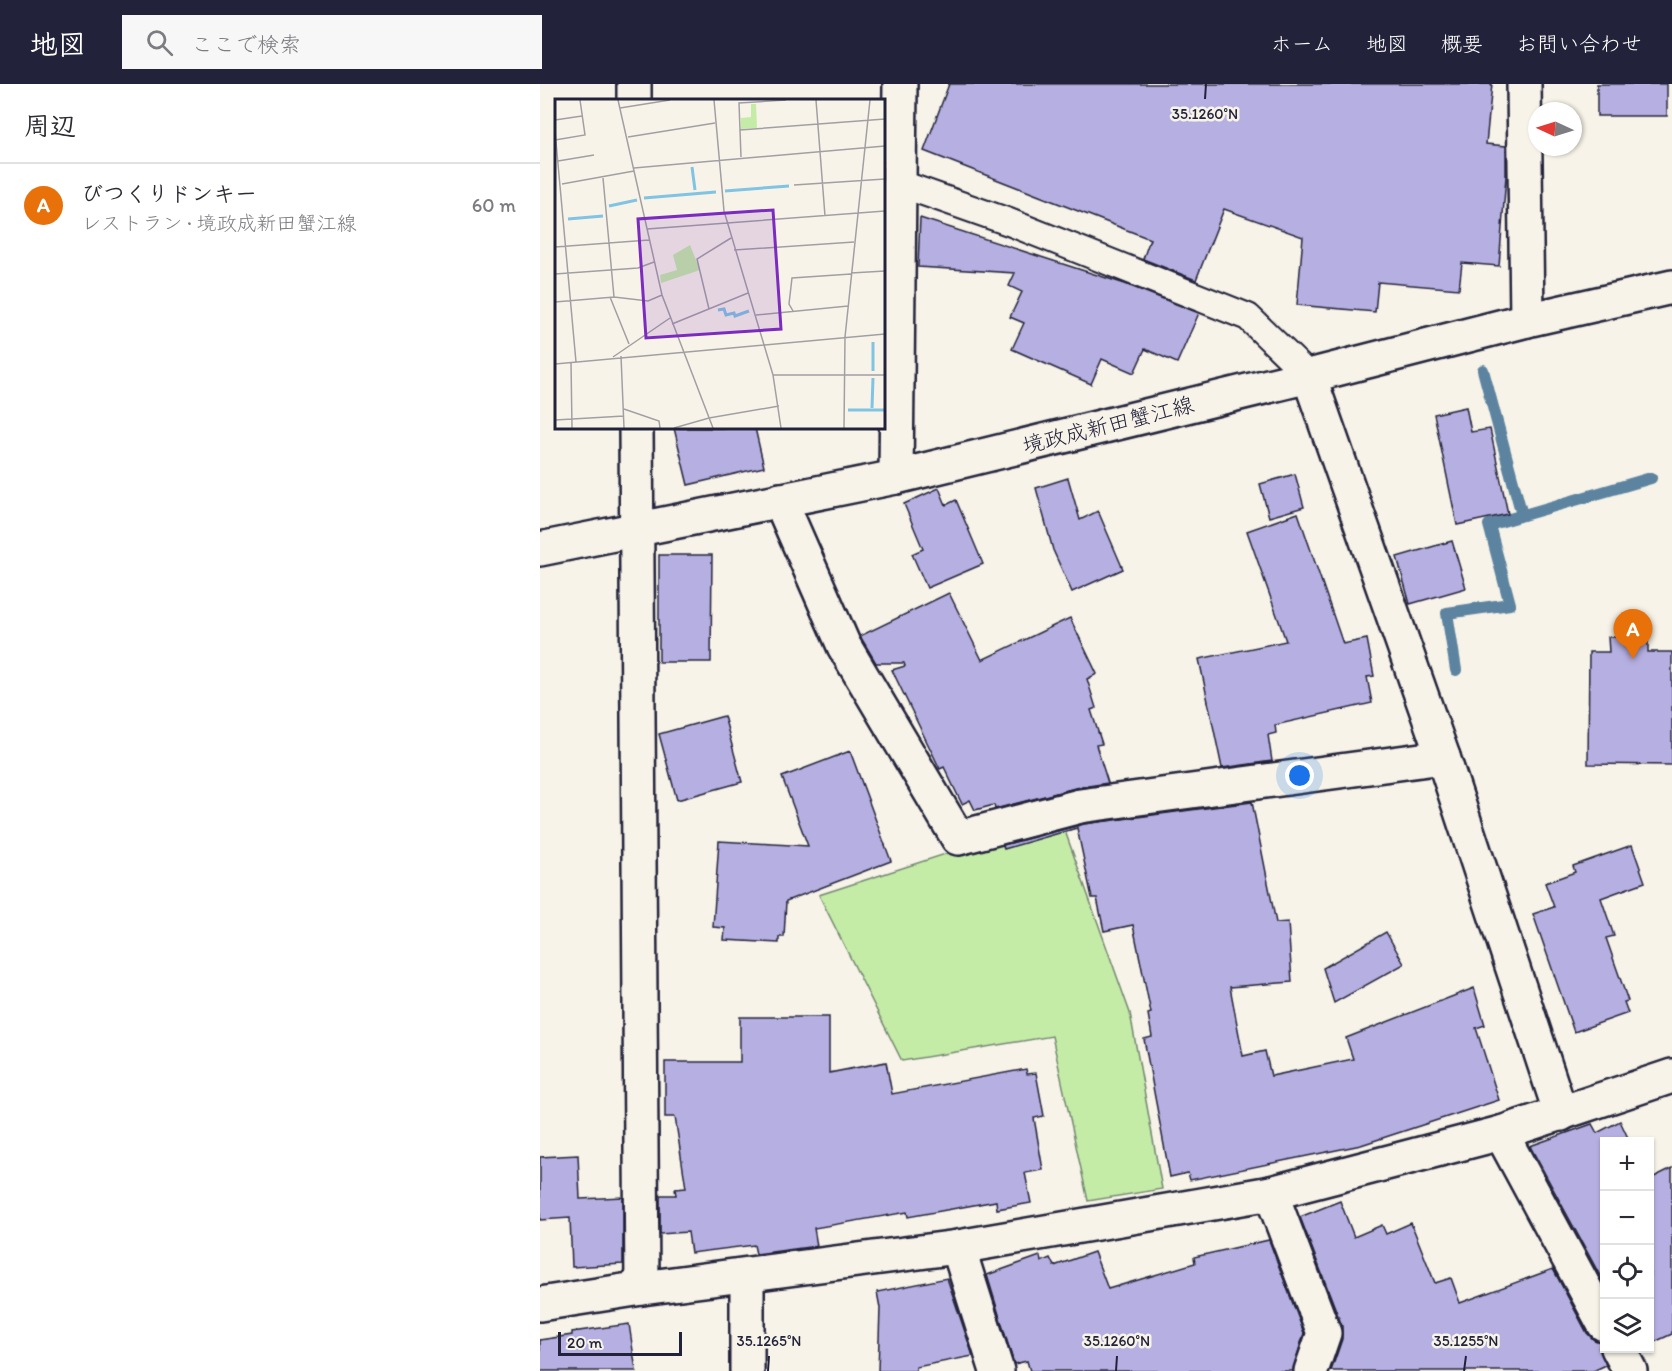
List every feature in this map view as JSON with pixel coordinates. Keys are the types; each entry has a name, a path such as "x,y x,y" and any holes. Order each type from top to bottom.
{"street":[{"path":"896,477 901,184 900,84"},
{"path":"1524,84 1527,320"},
{"name":"境政成新田蟹江線","path":"540,549 896,477 1527,320 1672,287"},
{"path":"1309,376 1443,757 1561,1114"},
{"path":"636,429 642,1288"},
{"path":"780,500 844,646 958,838 1080,806 1443,757"},
{"path":"540,1304 642,1288 958,1247 1271,1193 1501,1133 1672,1076"},
{"path":"1501,1133 1600,1315"},
{"path":"1271,1193 1324,1333 1311,1371"},
{"path":"958,1247 997,1371"},
{"path":"747,1275 747,1371"},
{"path":"1621,1353 1630,1371"}],"lane":[{"path":"901,184 1009,222 1248,317 1309,376"}],"green space":[{"path":"1060,817 1130,1013 1162,1189 1088,1201 1052,1036 902,1061 819,895"}],"building":[{"path":"949,84 1492,84 1486,144 1506,146 1499,266 1462,263 1459,289 1378,282 1375,312 1297,305 1303,237 1224,209 1196,280 1143,259 1150,239 924,151"},
{"path":"1597,84 1667,84 1667,116 1597,116"},
{"path":"920,218 1125,284 1199,313 1177,363 1145,349 1134,373 1102,359 1091,384 1012,349 1024,323 1010,317 1022,292 1009,286 1015,273 918,267"},
{"path":"1466,407 1471,432 1490,429 1508,514 1457,525 1434,414"},
{"path":"674,429 755,429 764,467 688,485"},
{"path":"1295,474 1304,507 1269,517 1260,484"},
{"path":"1068,478 1080,520 1098,511 1123,569 1072,592 1053,550 1036,488"},
{"path":"939,488 946,505 956,500 983,564 927,588 912,554 923,549 904,504"},
{"path":"1298,513 1343,644 1367,639 1374,676 1367,677 1372,703 1275,725 1276,733 1268,735 1272,761 1222,768 1199,659 1286,641 1247,531"},
{"path":"1452,541 1466,588 1410,604 1397,557"},
{"path":"659,555 712,555 711,662 659,662"},
{"path":"949,593 982,660 1070,618 1097,674 1087,679 1096,708 1091,710 1102,744 1096,745 1108,783 1075,788 995,809 994,805 975,810 970,800 962,804 944,767 940,769 892,670 905,666 904,663 876,663 860,636"},
{"path":"1608,637 1648,637 1648,652 1672,652 1672,765 1588,764 1589,652 1609,652"},
{"path":"724,716 742,782 677,800 659,734"},
{"path":"850,751 891,861 786,901 784,937 779,937 779,943 724,940 725,928 713,927 719,841 808,846 782,777"},
{"path":"1252,802 1276,923 1288,922 1292,982 1230,987 1243,1056 1265,1051 1271,1076 1353,1059 1346,1038 1474,988 1485,1025 1476,1028 1499,1100 1361,1145 1190,1180 1188,1173 1170,1177 1144,1039 1152,1037 1148,1014 1151,1013 1133,925 1104,931 1097,898 1092,898 1077,828 1004,849 1003,845 1084,824"},
{"path":"1632,845 1645,882 1601,898 1614,936 1606,938 1628,1001 1624,1002 1628,1013 1574,1032 1533,914 1554,907 1545,883 1575,872 1573,866"},
{"path":"1386,932 1404,964 1334,1003 1323,968"},
{"path":"740,1017 829,1017 829,1073 886,1062 892,1094 1026,1069 1027,1074 1036,1073 1044,1116 1034,1118 1043,1170 1025,1173 1031,1203 997,1209 996,1201 908,1217 907,1212 814,1228 817,1246 756,1254 754,1245 691,1253 688,1232 660,1234 660,1195 676,1195 675,1189 686,1188 675,1117 665,1117 665,1062 740,1062"},
{"path":"1620,1121 1628,1137 1600,1137 1600,1276 1530,1146 1592,1124 1597,1133"},
{"path":"578,1155 580,1199 623,1197 623,1264 572,1267 570,1218 540,1220 540,1157"},
{"path":"1672,1168 1672,1334 1654,1342 1654,1191 1654,1177"},
{"path":"1340,1201 1354,1237 1382,1225 1386,1234 1411,1223 1435,1283 1451,1278 1460,1303 1553,1269 1587,1333 1594,1340 1600,1342 1600,1353 1606,1365 1593,1371 1331,1371 1342,1339 1342,1326 1300,1217"},
{"path":"1269,1240 1304,1333 1293,1371 1030,1371 1027,1361 1014,1364 987,1275 1040,1256 1041,1262 1050,1258 1054,1266 1094,1252 1108,1289 1195,1263 1194,1257"},
{"path":"947,1278 973,1356 916,1367 916,1371 878,1371 880,1308 877,1292"},
{"path":"629,1324 636,1371 540,1371 540,1340 572,1335 572,1332"}],"waterway":[{"path":"1483,370 1522,515"},
{"path":"1456,670 1447,613 1510,604 1489,525 1651,478"}],"place":[{"name":"びつくりドンキー","path":"1633,659"}]}
